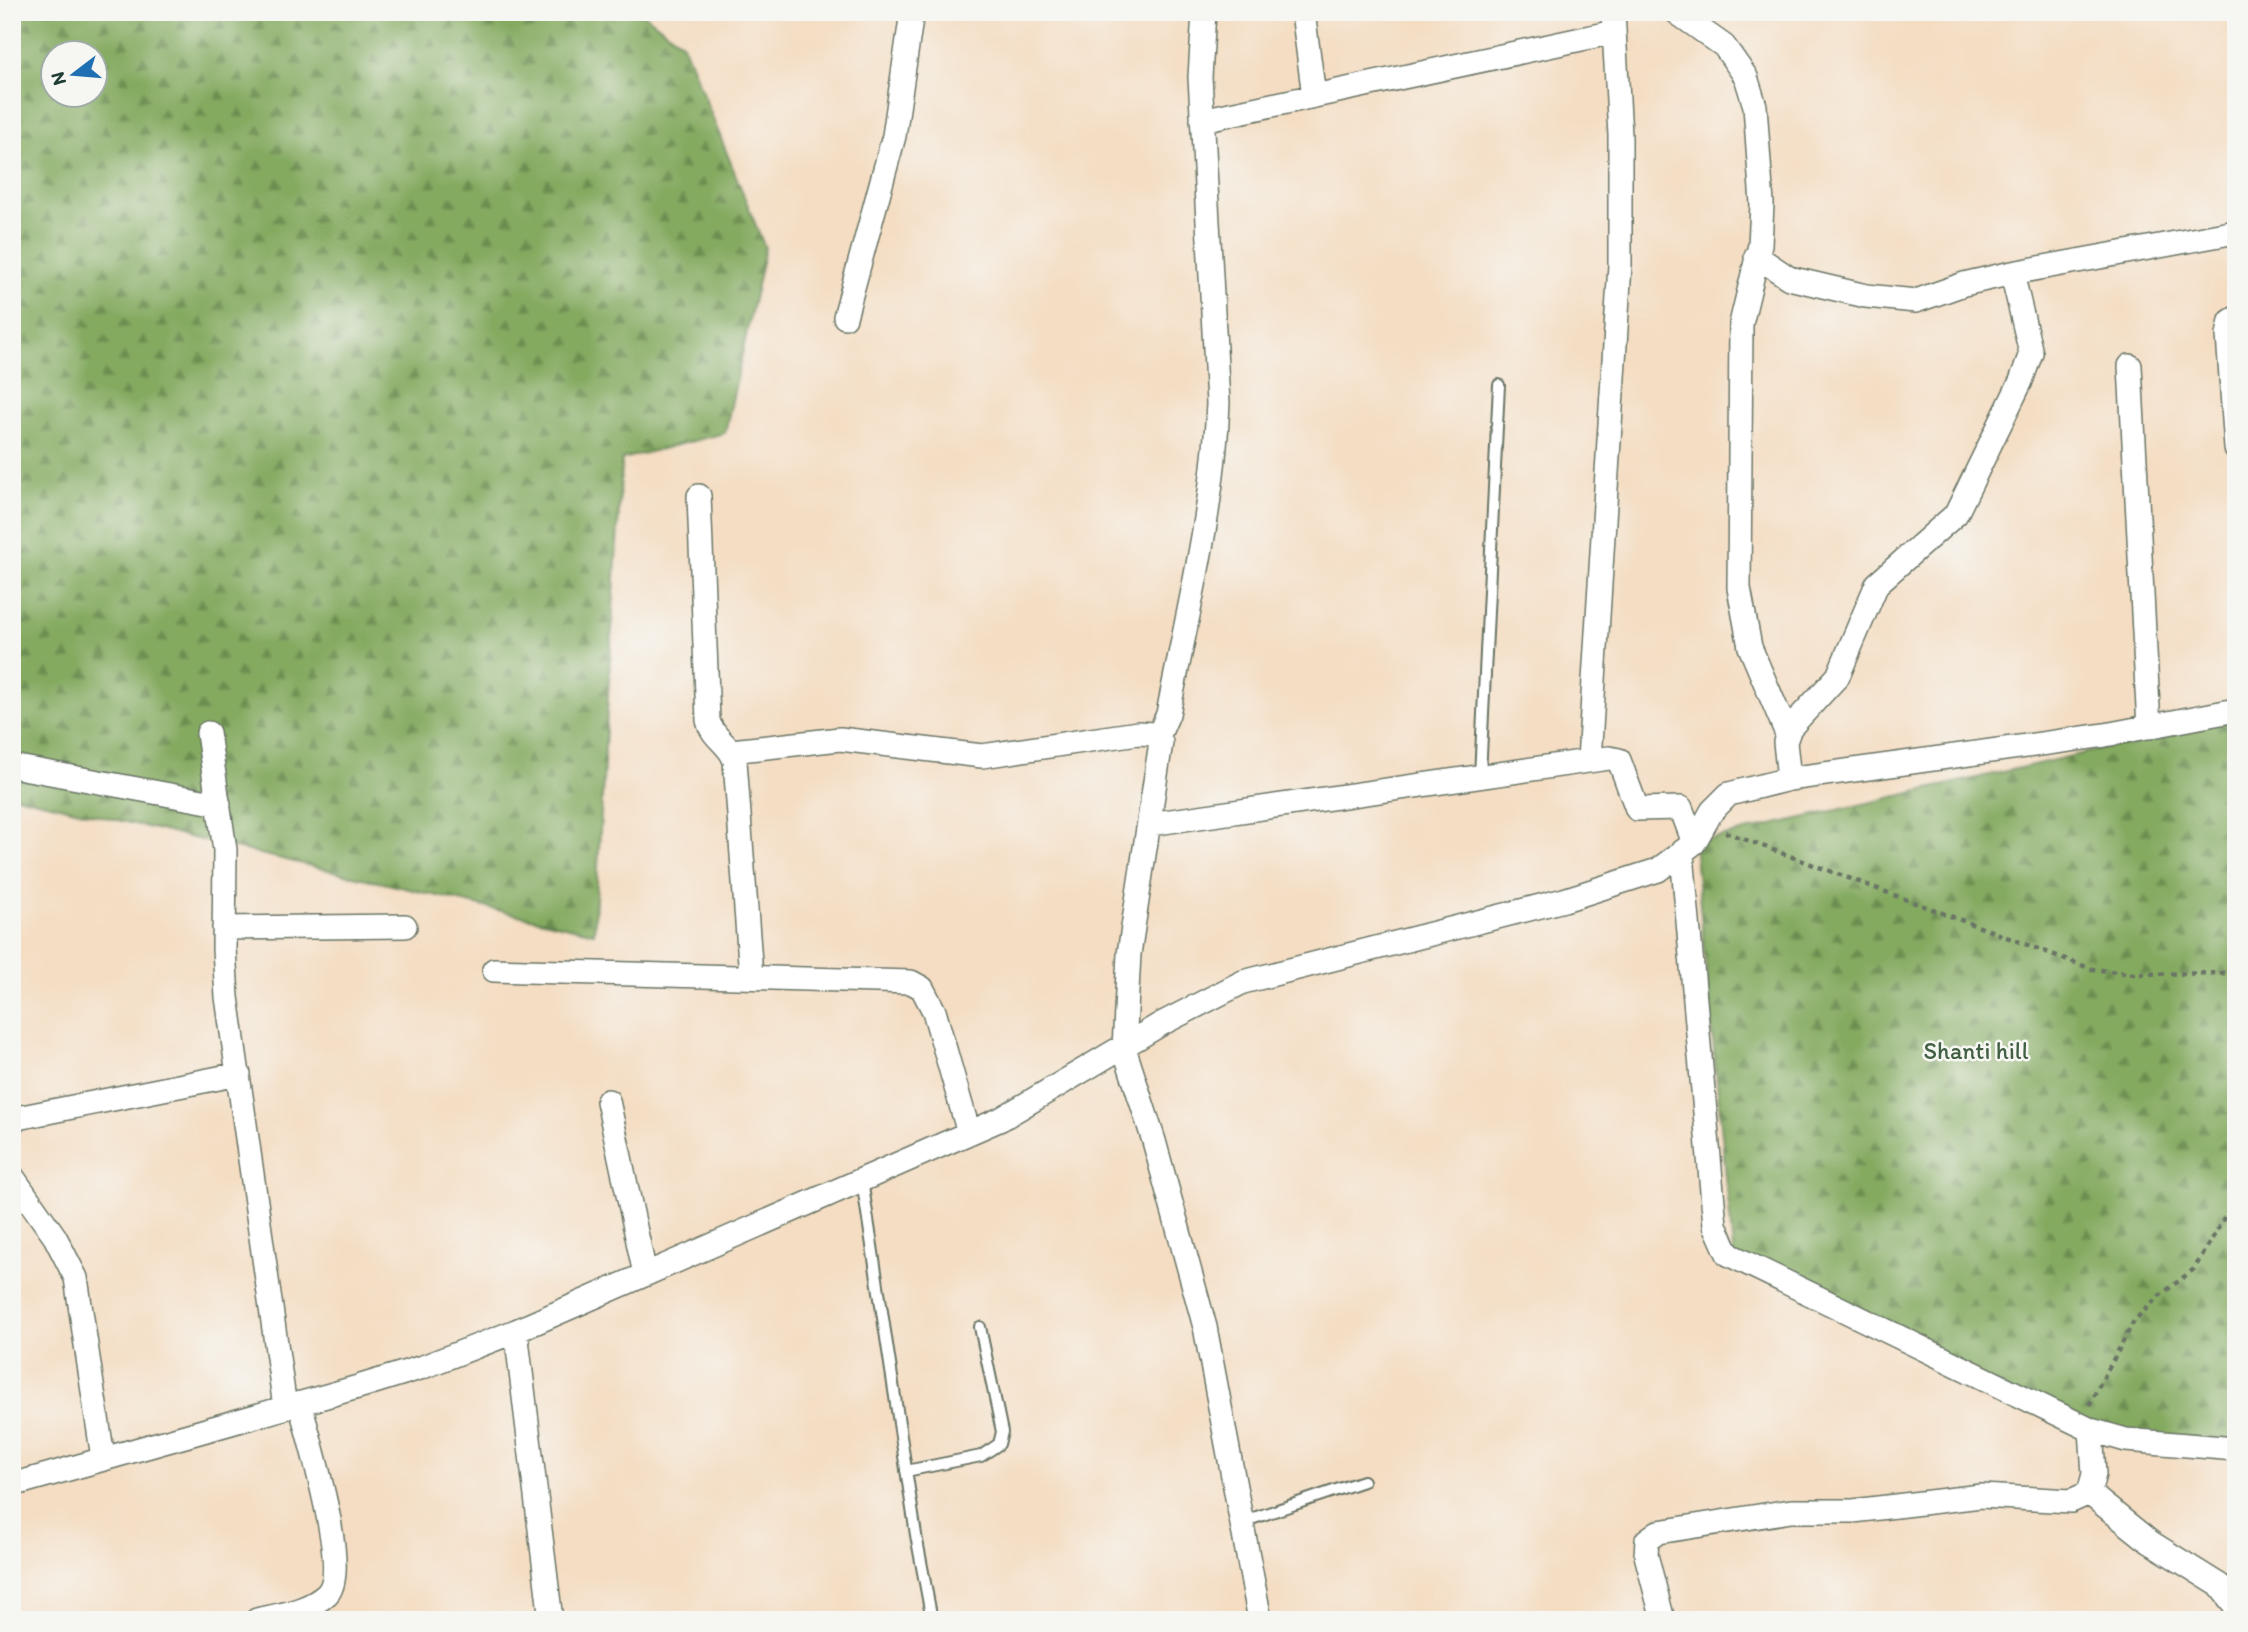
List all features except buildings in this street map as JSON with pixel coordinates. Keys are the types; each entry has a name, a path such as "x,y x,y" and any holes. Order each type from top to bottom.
{"street":[{"path":"845,317 894,136 912,12"},
{"path":"1203,12 1200,46 1202,120 1218,403 1217,440 1209,499 1168,714 1158,737 1163,748 1129,954 1124,1048 1154,1141 1205,1327 1260,1620"},
{"path":"1303,12 1314,96"},
{"path":"1676,12 1724,46 1739,65 1752,92 1758,124 1762,204 1756,256 1741,324 1739,588 1750,647 1787,734 1789,779"},
{"path":"1202,120 1314,96 1614,22 1620,135 1619,265 1589,760"},
{"path":"1756,256 1789,278 1866,296 1916,301 1964,284 2012,273 2236,232"},
{"path":"1787,734 1838,676 1877,584 1899,562 1937,534 1966,499 2031,353 2012,273"},
{"path":"2236,318 2228,327 2228,335 2236,448"},
{"path":"2130,366 2149,727"},
{"path":"699,496 708,720 712,731 731,751 736,769 751,976"},
{"path":"12,1485 424,1367 516,1331 969,1133 1035,1101 1161,1024 1243,982 1564,900 1640,877 1693,841 1719,802 1729,794 1789,779 2149,727 2236,710"},
{"path":"208,733 226,866 224,928 227,997 293,1405 333,1538 335,1579 329,1593 316,1602 257,1620"},
{"path":"731,751 840,739 982,756 1139,733 1158,737"},
{"path":"1150,824 1589,760 1619,760 1637,809 1681,808 1693,841 1715,1226 1722,1247 1734,1260 2085,1427 2126,1440 2236,1450"},
{"path":"12,766 219,804"},
{"path":"224,928 405,926"},
{"path":"494,970 911,982 922,988 934,1011 969,1133"},
{"path":"12,1119 239,1074"},
{"path":"608,1101 645,1274"},
{"path":"12,1176 55,1237 76,1278 103,1458"},
{"path":"516,1331 551,1620"},
{"path":"2085,1427 2094,1474 2089,1493"},
{"path":"2089,1493 2150,1542 2219,1585 2236,1607"},
{"path":"1663,1620 1646,1555 1647,1540 1658,1532 1791,1511 1853,1511 1981,1496 2071,1501 2089,1493"}],"lane":[{"path":"1480,776 1499,385"},
{"path":"862,1180 906,1471 932,1620"},
{"path":"906,1471 981,1456 991,1452 999,1444 1002,1432 979,1326"},
{"path":"1242,1522 1363,1481"}],"path":[{"path":"1693,841 2092,969 2134,974 2236,973"},
{"path":"2085,1427 2134,1321 2158,1297 2194,1269 2236,1198"}],"green space":[{"path":"12,12 641,12 683,44 765,248 725,433 622,459 594,933 12,795"},
{"name":"Shanti hill","path":"2236,718 2236,1456 2078,1424 1734,1260 1694,843"}]}
